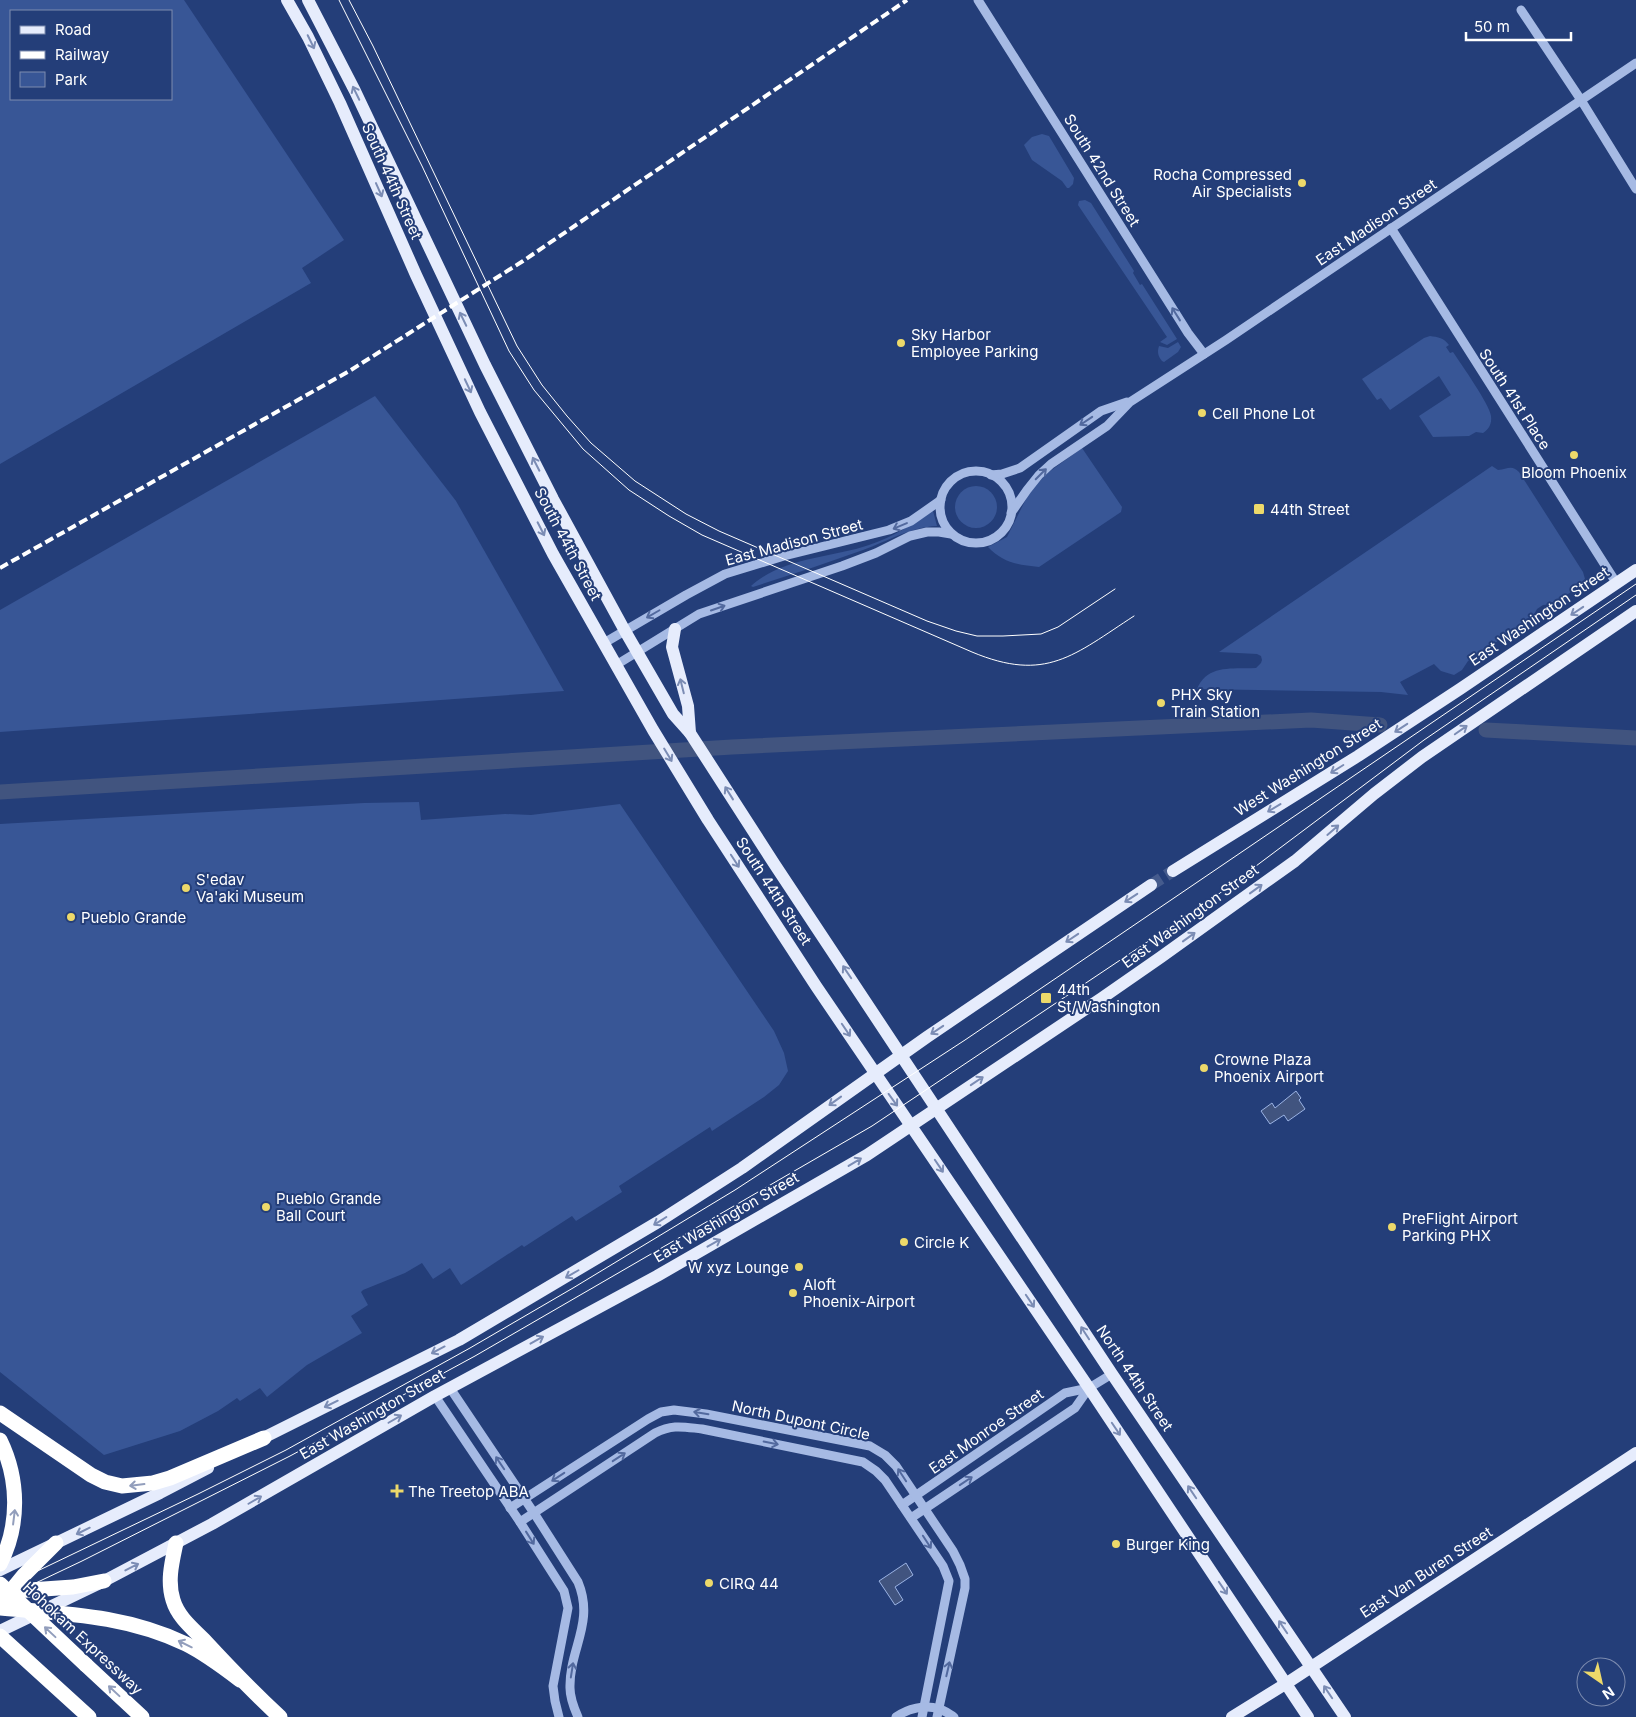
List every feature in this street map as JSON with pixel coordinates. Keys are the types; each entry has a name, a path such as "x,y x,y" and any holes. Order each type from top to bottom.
{"highway":[{"path":"0,1413 91,1475 105,1482 122,1486 153,1483 170,1478 264,1438"},
{"path":"0,1440 14,1482 15,1507 11,1537 0,1564"},
{"path":"176,1543 170,1578 173,1600 176,1607 185,1621 240,1680 280,1717"},
{"path":"2,1593 56,1544"},
{"path":"2,1593 74,1587 104,1581"},
{"name":"Hohokam Expressway","path":"2,1593 86,1665 142,1717"},
{"path":"0,1608 71,1613 118,1620 159,1632 206,1655 240,1680"},
{"path":"0,1636 89,1717"},
{"path":"49,1682 81,1717"}],"main road":[{"name":"South 44th Street","path":"287,0 308,37 340,103 416,275 480,412 553,554 683,779 807,973 876,1073"},
{"name":"South 44th Street","path":"308,0 355,91 485,365 553,499 637,652 673,714 690,733 719,776 901,1055"},
{"name":"East Washington Street","path":"1460,689 1636,570"},
{"name":"East Washington Street","path":"0,1631 104,1581 252,1502 435,1396 657,1276 867,1155 1102,998 1295,861 1374,794 1422,757 1636,611"},
{"path":"675,629 672,648 688,706 690,733"},
{"name":"West Washington Street","path":"1173,871 1358,756 1460,689"},
{"name":"East Washington Street","path":"0,1570 189,1478 459,1340 614,1249 709,1190 901,1055 1151,885"},
{"name":"North 44th Street","path":"901,1055 1112,1374 1345,1717"},
{"path":"876,1073 1287,1683 1308,1717"},
{"name":"East Van Buren Street","path":"1232,1717 1287,1683 1636,1453"}],"street":[{"name":"South 42nd Street","path":"978,0 1188,333 1204,354"},
{"path":"1521,10 1581,100 1636,189"},
{"name":"East Madison Street","path":"1011,513 1039,475 1051,464 1107,426 1130,402 1636,63"},
{"name":"South 41st Place","path":"1391,228 1617,584"},
{"name":"East Madison Street","path":"991,475 1002,474 1020,468 1101,411 1130,402"},
{"path":"616,665 699,614 842,566 876,553 910,536 926,532 939,532 951,534 967,542 977,544 996,538 1008,523 1011,513 1008,490 1001,481 991,475 969,472 958,476 949,483 940,500 940,512 943,524 951,534"},
{"name":"East Madison Street","path":"604,644 625,630 726,574 784,556 889,530 918,516 940,500"},
{"name":"East Monroe Street","path":"902,1505 1065,1393 1089,1388 1112,1374"},
{"path":"450,1388 534,1512 578,1582 584,1600 584,1619 570,1686 571,1697 578,1717"},
{"name":"East Monroe Street","path":"911,1518 1075,1408 1089,1388"},
{"path":"435,1396 520,1522 559,1583 567,1599 566,1618 553,1686 554,1701 560,1717"},
{"name":"North Dupont Circle","path":"510,1508 661,1412 674,1410 706,1414 870,1446 885,1455 896,1466 953,1551 965,1579 964,1600 938,1713"},
{"name":"North Dupont Circle","path":"520,1522 656,1433 665,1428 675,1426 702,1429 863,1462 876,1471 902,1505 942,1566 949,1581 923,1712"},
{"path":"896,1717 912,1709 954,1717"}],"green space":[{"path":"0,0 184,0 344,240 302,268 311,283 0,464"},
{"path":"1042,134 1049,136 1074,178 1073,184 1069,188 1032,160 1024,145 1032,137"},
{"path":"1085,200 1091,203 1134,271 1133,273 1140,285 1142,284 1177,339 1167,345 1160,342 1167,337 1078,205 1079,201"},
{"path":"1430,336 1441,338 1449,345 1446,347 1450,353 1453,352 1486,403 1491,421 1483,433 1476,432 1469,436 1433,437 1419,416 1451,395 1439,376 1390,410 1381,398 1377,400 1362,379 1424,338"},
{"path":"1178,342 1181,347 1178,352 1164,362 1162,361 1158,354 1159,346 1168,348"},
{"path":"375,396 456,501 564,691 0,732 0,610"},
{"path":"1082,448 1122,507 1121,512 1039,567 1012,562 999,557 988,547 1007,537 1028,495 1046,474"},
{"path":"1492,466 1498,470 1511,468 1519,472 1583,572 1585,579 1580,586 1553,604 1543,605 1537,609 1532,618 1468,661 1462,670 1454,675 1441,671 1434,664 1400,682 1408,695 1381,692 1197,689 1207,675 1214,672 1230,668 1256,668 1262,660 1261,656 1257,654 1219,652"},
{"path":"976,486 991,492 997,507 991,522 976,528 961,522 955,507 961,492"},
{"path":"933,511 937,526 918,529 836,560 753,587 751,586 764,576 792,564 878,542"},
{"name":"S'edav Va'aki Museum","path":"419,802 421,820 505,814 531,815 620,804 774,1031 784,1053 788,1071 779,1085 764,1097 712,1131 710,1127 619,1186 622,1192 576,1221 572,1216 524,1247 522,1245 461,1285 450,1268 433,1279 422,1263 405,1273 363,1290 361,1292 368,1305 351,1316 362,1333 307,1365 267,1397 260,1388 240,1401 237,1398 218,1411 180,1431 104,1455 0,1372 0,824 364,803"}],"shaded area":[{"path":"1296,1091 1305,1109 1288,1121 1284,1115 1270,1124 1261,1111 1272,1103 1275,1108"},
{"path":"906,1563 913,1575 895,1587 903,1600 895,1605 879,1581"}],"waterway":[{"path":"0,792 732,747 1311,720 1380,725"},
{"path":"1486,730 1636,738"}],"tunnel":[{"path":"1151,885 1173,871"}],"tram line":[{"path":"339,0 422,166 509,351 534,390 583,449 629,490 702,535 972,652 998,661 1020,665 1040,665 1058,660 1076,653 1134,616"},
{"path":"349,0 517,346 542,385 567,416 591,443 635,481 686,514 719,531 927,621 977,636 1041,634 1058,627 1115,589"},
{"path":"0,1589 286,1450 470,1348 735,1190 965,1040 1636,584"},
{"path":"0,1600 82,1561 290,1456 475,1356 872,1126 1216,896 1424,740 1636,595"}],"railway":[{"path":"0,568 351,370 523,261 907,0"}],"place":[{"name":"Rocha Compressed Air Specialists","path":"1302,183"},
{"name":"Sky Harbor Employee Parking","path":"901,343"},
{"name":"Cell Phone Lot","path":"1202,413"},
{"name":"Bloom Phoenix","path":"1574,455"},
{"name":"44th Street","path":"1259,509"},
{"name":"PHX Sky Train Station","path":"1161,703"},
{"name":"S'edav Va'aki Museum","path":"186,888"},
{"name":"Pueblo Grande","path":"71,917"},
{"name":"44th St/Washington","path":"1046,998"},
{"name":"Crowne Plaza Phoenix Airport","path":"1204,1068"},
{"name":"Pueblo Grande Ball Court","path":"266,1207"},
{"name":"PreFlight Airport Parking PHX","path":"1392,1227"},
{"name":"Circle K","path":"904,1242"},
{"name":"W xyz Lounge","path":"799,1267"},
{"name":"Aloft Phoenix-Airport","path":"793,1293"},
{"name":"The Treetop ABA","path":"397,1491"},
{"name":"Burger King","path":"1116,1544"},
{"name":"CIRQ 44","path":"709,1583"}]}
